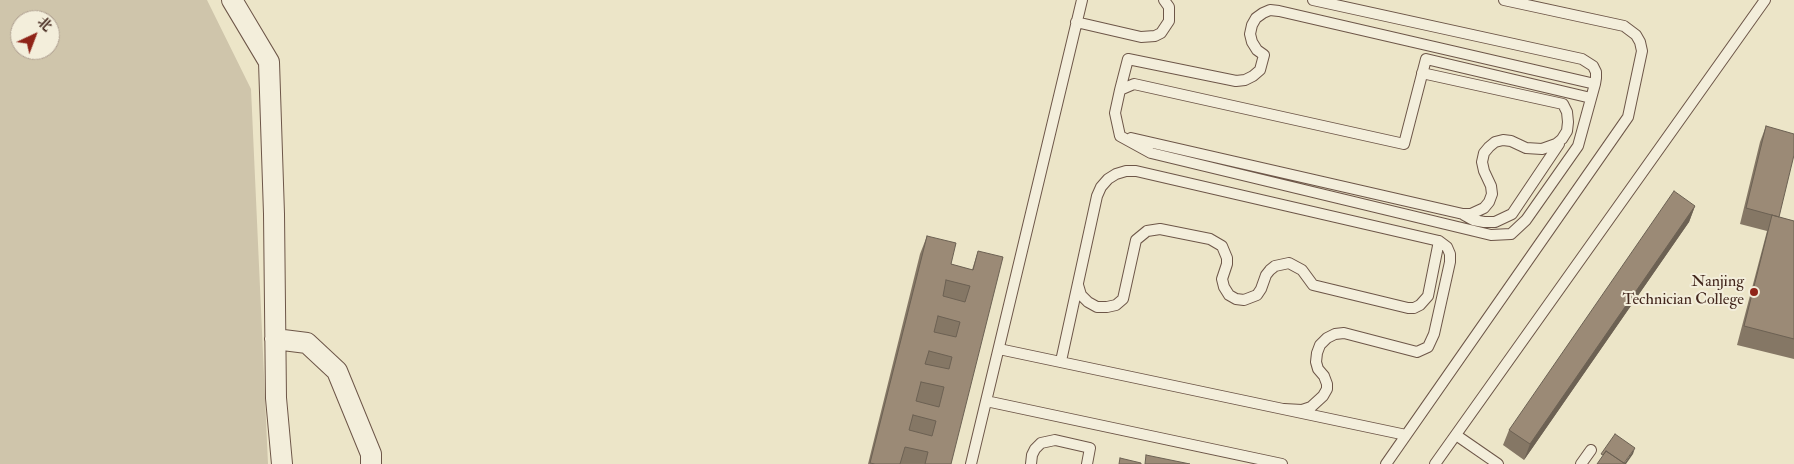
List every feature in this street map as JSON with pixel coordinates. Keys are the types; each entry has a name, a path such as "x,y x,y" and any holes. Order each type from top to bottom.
{"street":[{"path":"232,0 269,62 274,214 276,398 282,464"},
{"path":"275,340 307,343 337,371 370,454 371,464"}],"lane":[{"path":"971,464 1082,0"},
{"path":"1076,22 1141,37 1155,36 1161,33 1169,21 1169,7 1164,0"},
{"path":"1313,0 1582,59 1593,66 1596,72 1595,84 1578,146 1526,220 1511,234 1491,235 1151,153 1120,136 1115,113 1128,59 1236,81 1245,80 1260,70 1264,55 1257,50 1252,42 1250,34 1252,25 1262,13 1270,10 1595,84"},
{"path":"1386,464 1628,117 1642,51 1636,34 1624,26 1504,0"},
{"path":"1435,464 1765,0"},
{"path":"1120,90 1134,84 1404,144 1426,59 1591,98"},
{"path":"1120,136 1463,214 1473,220 1495,222 1512,214 1567,131 1567,112 1562,104 1422,73"},
{"path":"1463,214 1478,212 1489,202 1492,186 1484,171 1482,162 1484,154 1495,142 1511,141 1526,148 1542,149 1562,139"},
{"path":"1061,361 1097,196 1101,187 1108,179 1126,171 1136,171 1439,241 1447,247 1450,254 1450,262 1432,341 1428,347 1417,352 1344,333 1335,334 1326,338 1320,345 1317,353 1316,362 1318,370 1324,376 1327,384 1327,389 1323,396 1311,407 1302,410 1284,409"},
{"path":"1082,265 1078,274 1078,285 1081,295 1088,302 1097,306 1107,307 1116,305 1123,299 1136,240 1148,230 1160,229 1210,239 1222,246 1227,258 1222,279 1224,287 1236,299 1244,300 1257,295 1262,289 1266,275 1270,270 1275,266 1289,263 1302,270 1313,285 1408,308 1420,305 1428,296 1439,241"},
{"path":"999,349 1406,435"},
{"path":"986,401 1282,464"},
{"path":"1456,435 1498,464"},
{"path":"1031,464 1035,448 1055,440 1090,448 1087,464"},
{"path":"1581,464 1591,450"}],"shaded area":[{"path":"0,0 207,0 251,89 268,464 0,464"}],"building":[{"path":"1766,126 1794,134 1794,155 1779,217 1746,208"},
{"path":"1674,191 1695,206 1530,444 1509,430"},
{"path":"1772,215 1794,221 1794,339 1744,326"},
{"path":"927,236 956,243 951,264 973,270 978,251 1003,257 951,464 925,464 928,452 905,447 900,464 870,463","holes":["946,280 970,286 965,302 943,296","938,316 960,322 956,337 934,332","929,351 952,357 949,369 925,364","921,382 944,387 939,407 916,401","913,415 936,421 932,436 909,430"]},
{"path":"1615,434 1635,448 1624,463 1606,451 1603,455 1601,454"},
{"path":"1606,451 1625,464 1597,464"},
{"path":"1146,455 1190,464 1145,464"},
{"path":"1120,458 1141,463 1141,464 1119,464"}],"place":[{"name":"Nanjing Technician College","path":"1754,292"}]}
